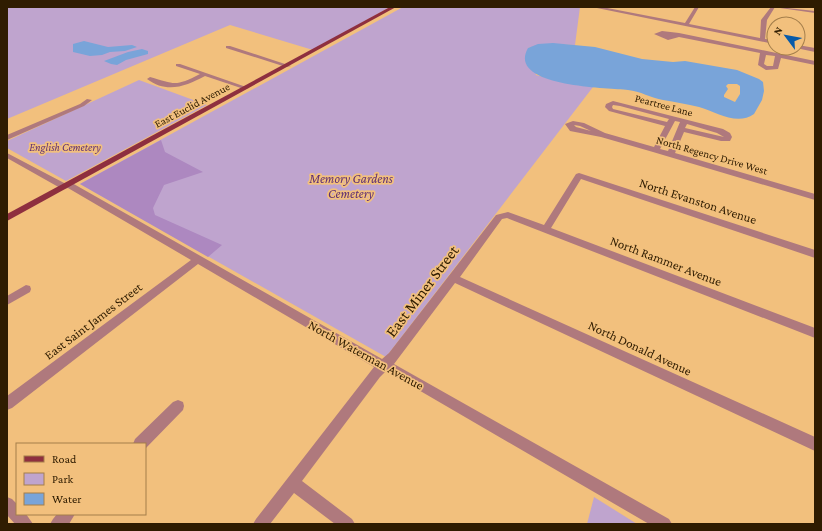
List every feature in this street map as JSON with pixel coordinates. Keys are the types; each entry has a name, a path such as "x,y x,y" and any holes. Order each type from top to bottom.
{"main road":[{"name":"East Euclid Avenue","path":"387,12 394,7"},
{"name":"East Euclid Avenue","path":"7,218 398,7"}],"street":[{"path":"594,7 766,41"},
{"path":"623,13 626,7"},
{"path":"686,25 697,7"},
{"path":"762,40 764,20 773,7"},
{"path":"780,7 815,12"},
{"path":"674,35 766,53"},
{"path":"228,47 288,66"},
{"path":"763,53 761,66 766,68 776,68 778,56"},
{"path":"783,56 815,63"},
{"path":"178,65 246,88"},
{"path":"150,79 174,87 182,85 205,74"},
{"path":"7,138 82,105 89,100"},
{"name":"Peartree Lane","path":"670,122 613,103 609,104 608,107 611,110 683,125 720,131 727,134 728,137 727,139 721,139 683,125"},
{"path":"656,150 670,122"},
{"path":"671,154 683,125"},
{"name":"North Regency Drive West","path":"602,135 815,197"},
{"name":"North Waterman Avenue","path":"7,155 67,186 384,366 394,369 664,524"},
{"name":"North Evanston Avenue","path":"546,229 579,176 812,253"},
{"name":"North Rammer Avenue","path":"508,215 815,333"},
{"name":"East Miner Street","path":"261,524 376,373 393,357 499,218 508,215"},
{"name":"East Saint James Street","path":"7,404 197,260"},
{"name":"North Donald Avenue","path":"453,278 815,444"},
{"path":"7,301 26,289"},
{"path":"141,443 178,406"},
{"path":"293,483 347,524"},
{"path":"7,504 16,514"},
{"path":"17,515 25,524"},
{"path":"58,524 67,515"}],"green space":[{"path":"7,7 390,7 313,50 230,25 7,119"},
{"name":"Memory Gardens Cemetery","path":"403,7 580,7 575,45 544,44 528,48 536,75 566,83 593,87 386,357 80,184"},
{"name":"English Cemetery","path":"139,80 207,105 66,181 7,148 7,141"},
{"path":"594,497 637,524 587,524"}],"shaded area":[{"path":"161,140 165,152 203,172 164,185 153,208 155,215 222,245 208,257 80,184"}],"water":[{"path":"84,41 108,47 132,45 137,47 125,51 90,56 73,52 73,44"},
{"path":"553,43 595,47 642,59 673,62 685,61 737,70 763,82 764,91 762,100 754,114 741,119 726,117 699,107 659,99 632,91 562,83 544,78 531,71 525,61 528,48 538,44","holes":["728,84 737,84 740,86 740,94 735,102 724,97 728,89 726,86"]},
{"path":"142,49 148,51 148,54 126,60 117,65 104,61 128,52"}]}
